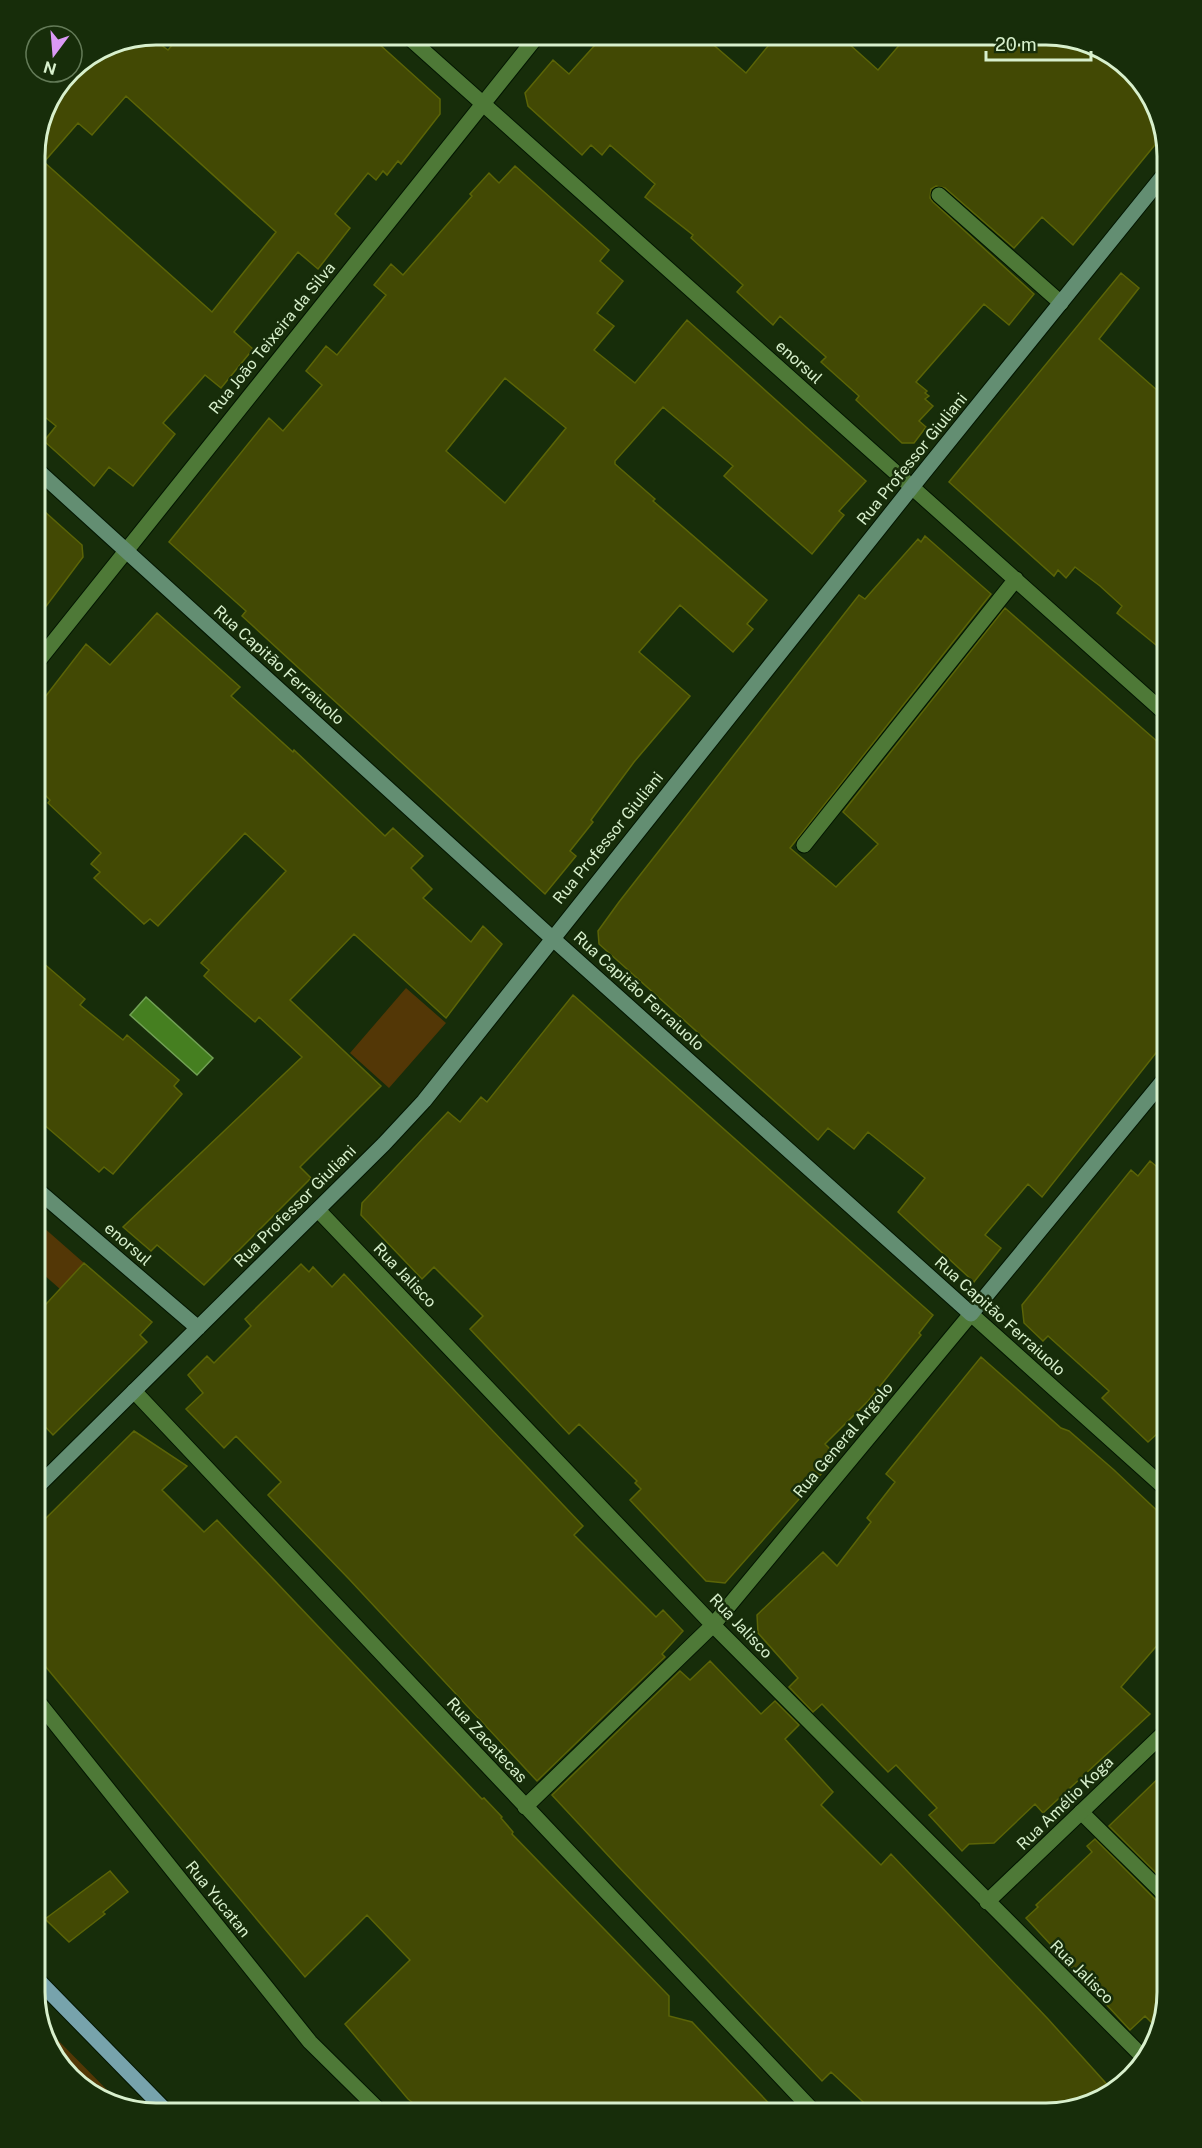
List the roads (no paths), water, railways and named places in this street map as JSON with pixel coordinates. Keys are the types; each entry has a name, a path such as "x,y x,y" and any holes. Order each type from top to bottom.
{"main road":[{"path":"45,1988 158,2103"}],"street":[{"name":"enorsul","path":"417,45 1157,706"},
{"name":"Rua João Teixeira da Silva","path":"45,652 530,45"},
{"name":"Rua Professor Giuliani","path":"45,1478 318,1210 424,1101 912,487 1157,183"},
{"path":"939,195 1061,303"},
{"name":"Rua Capitão Ferraiuolo","path":"45,477 552,938 1157,1481"},
{"path":"804,845 1016,579"},
{"name":"Rua General Argolo","path":"525,1807 713,1625 1157,1088"},
{"name":"enorsul","path":"45,1197 198,1328"},
{"name":"Rua Jalisco","path":"318,1210 713,1625 1139,2053"},
{"name":"Rua Zacatecas","path":"134,1391 804,2103"},
{"name":"Rua Yucatan","path":"45,1712 310,2042 372,2103"},
{"name":"Rua Amélio Koga","path":"987,1902 1157,1740"},
{"path":"1081,1812 1157,1887"}]}
